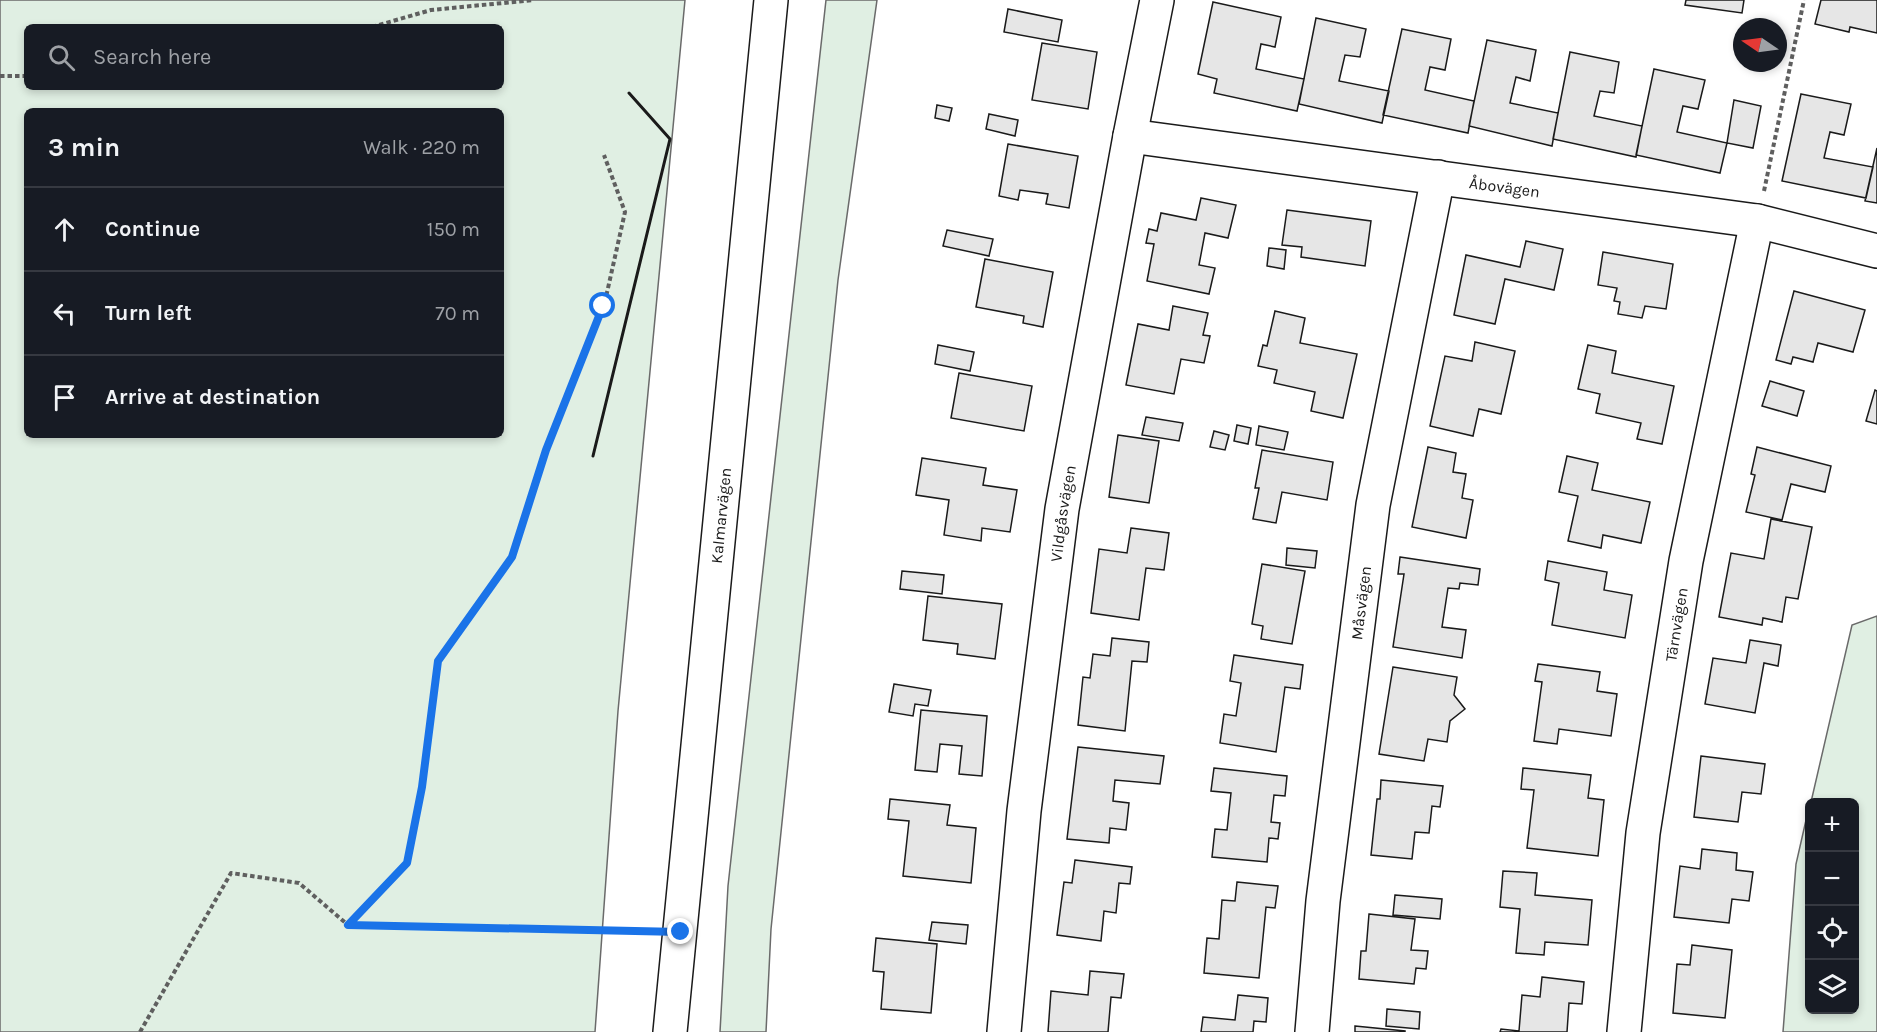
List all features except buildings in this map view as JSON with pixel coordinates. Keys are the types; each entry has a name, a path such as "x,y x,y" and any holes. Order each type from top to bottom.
{"main road":[{"name":"Kalmarvägen","path":"670,1032 771,0"},
{"name":"Vildgåsvägen","path":"1004,1032 1024,811 1062,509 1157,0"},
{"name":"Åbovägen","path":"1130,136 1757,221 1877,251"},
{"name":"Måsvägen","path":"1312,1032 1325,889 1373,505 1438,177"},
{"name":"Tärnvägen","path":"1624,1032 1642,833 1682,584 1757,221"}],"path":[{"path":"383,24 432,10 534,0"},
{"path":"1757,221 1804,0"},
{"path":"0,76 24,76"},
{"path":"348,925 407,863 422,787 438,661 512,557 546,450 603,306 625,212 604,155"},
{"path":"140,1032 231,873 299,883 348,925 681,932"}],"green space":[{"path":"0,0 685,0 618,711 595,1032 0,1032"},
{"path":"826,0 877,0 838,280 771,929 766,1032 720,1032 728,886"},
{"path":"1877,616 1877,1032 1783,1032 1796,864 1805,825 1805,1014 1859,1014 1859,798 1812,798 1852,625"}],"wall":[{"path":"593,456 670,139 629,93"}],"route":[{"path":"603,306 546,450 512,557 438,661 422,787 407,863 348,925 681,932"}]}
